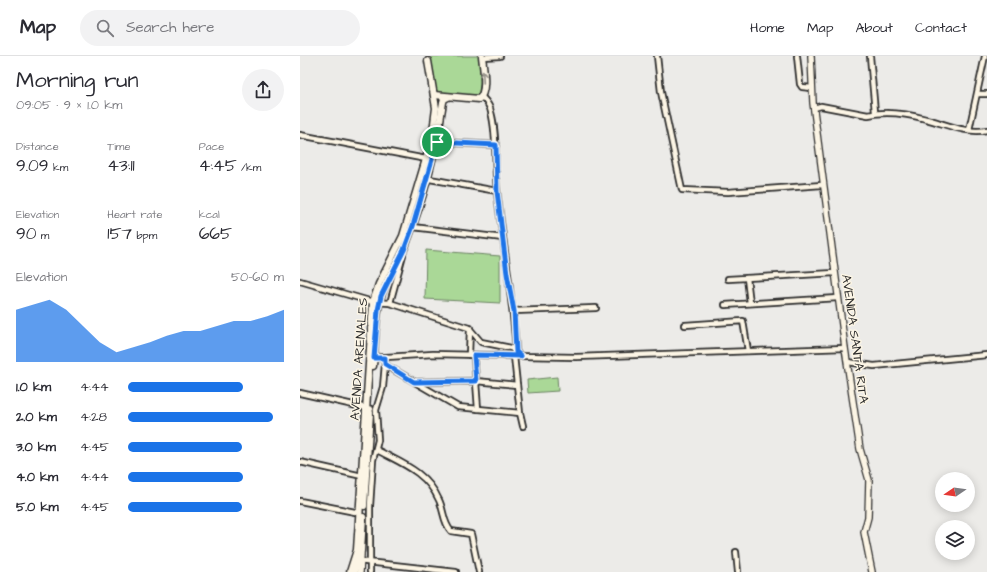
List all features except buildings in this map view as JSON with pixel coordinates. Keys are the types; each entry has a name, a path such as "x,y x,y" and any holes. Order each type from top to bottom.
{"main road":[{"path":"434,95 476,100 482,97 484,89 482,57"},
{"name":"AVENIDA ARENALES","path":"350,572 359,551 362,476 369,408 376,302 379,284 403,236 432,139 435,116 434,95 428,59"},
{"path":"376,302 404,250 413,226 428,179 437,142 443,102 448,97"},
{"path":"357,566 369,408"}],"street":[{"path":"482,57 500,56"},
{"path":"657,56 661,92 681,189 685,191 728,192 822,185"},
{"path":"796,56 800,84 802,86 812,88"},
{"name":"AVENIDA SANTA RITA","path":"811,56 812,88 822,185 860,448 869,480 868,517 864,532 872,572"},
{"path":"870,56 875,112"},
{"path":"969,130 985,56"},
{"path":"978,94 987,94"},
{"path":"482,97 491,110 496,145 497,191 514,311 517,385 523,426"},
{"path":"814,108 821,106 868,115 875,112 926,119 954,128 987,130"},
{"path":"300,134 426,159"},
{"path":"437,142 496,145"},
{"path":"421,177 497,191"},
{"path":"413,226 503,238"},
{"path":"390,303 404,250"},
{"path":"728,279 835,273"},
{"path":"747,278 750,303"},
{"path":"300,281 376,302 390,303 470,328 481,342 511,348 515,354"},
{"path":"725,305 838,298"},
{"path":"514,311 596,308"},
{"path":"685,325 743,321 748,351"},
{"path":"470,328 478,409"},
{"path":"372,358 433,354 515,354 521,356 576,357 845,348"},
{"path":"848,362 874,366 987,355"},
{"path":"370,572 370,506 373,460 377,450 378,440 376,410 383,387 385,358"},
{"path":"385,364 458,407 520,413"},
{"path":"414,382 476,381 517,385"},
{"path":"300,393 369,408"},
{"path":"377,450 416,470 436,494 451,532 471,534 479,572"},
{"path":"300,462 362,476"},
{"path":"300,501 360,514"},
{"path":"736,552 738,572"},
{"path":"357,566 371,561 456,572"}],"green space":[{"path":"433,56 479,56 481,90 477,96 436,92 431,58"},
{"path":"426,250 500,256 500,303 425,299"},
{"path":"557,377 558,391 528,393 527,380"}],"route":[{"path":"437,142 496,145 497,191 501,211 507,274 514,311 516,352 521,356 474,355 476,381 414,382 385,364 385,358 374,358 378,310 381,296 404,250 413,226 428,179 437,142"}]}
